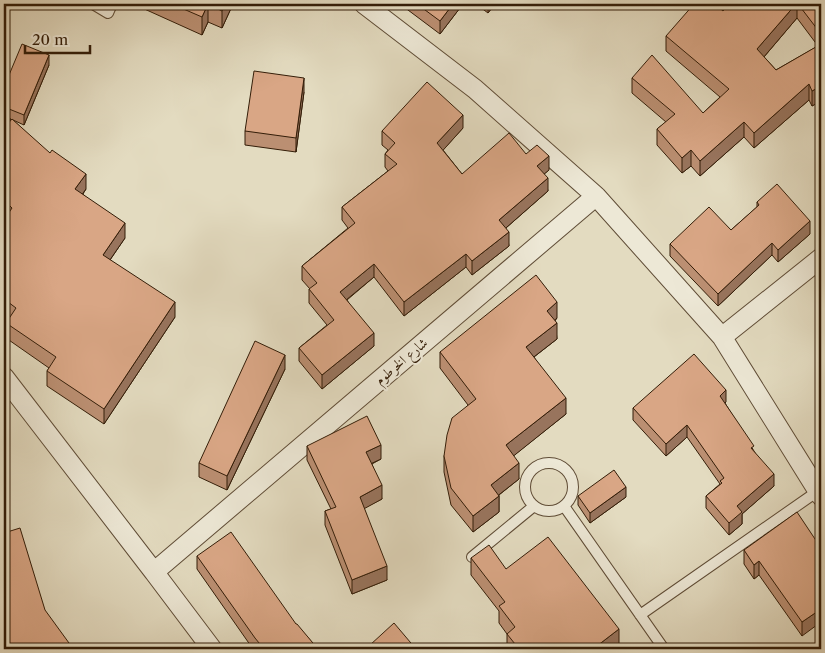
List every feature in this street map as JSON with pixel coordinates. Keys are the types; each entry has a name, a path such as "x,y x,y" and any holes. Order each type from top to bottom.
{"street":[{"path":"364,4 475,89 596,196 722,337 820,493"},
{"name":"شارع الخرطوم","path":"154,572 596,196"},
{"path":"722,337 821,258"},
{"path":"4,377 212,649"}],"lane":[{"path":"93,4 108,12 112,4"},
{"path":"553,463 560,465 571,476 573,492 570,500 557,510 541,510 534,506 528,500 525,493 526,477 537,465 553,463"},
{"path":"640,615 820,493"},
{"path":"472,557 534,506"},
{"path":"564,506 664,649"}],"building":[{"path":"172,4 208,4 202,17"},
{"path":"208,4 225,4 222,11"},
{"path":"417,4 453,4 440,21"},
{"path":"694,4 715,4 723,11 729,4 796,4 757,49 776,70 821,44 821,86 812,91 809,84 754,133 744,122 700,161 691,150 682,158 657,129 675,114 632,78 652,55 703,113 729,89 666,36"},
{"path":"798,4 821,4 821,34"},
{"path":"22,44 49,55 24,115 4,107 4,87"},
{"path":"254,71 304,78 296,138 245,131"},
{"path":"427,82 463,115 437,143 462,174 509,133 526,154 537,145 549,156 537,166 548,178 499,220 509,232 472,261 466,254 404,302 374,264 340,292 374,333 322,375 299,348 334,320 309,289 317,283 302,266 355,223 342,207 397,164 385,154 395,143 382,131"},
{"path":"12,119 50,153 52,150 86,174 75,189 125,223 103,255 175,302 104,409 47,371 56,357 6,323 16,308 4,299 4,220 12,208 4,200 4,128"},
{"path":"777,184 810,221 778,250 772,243 718,294 670,244 709,207 731,230 759,205 757,202"},
{"path":"536,275 557,302 547,311 557,323 526,347 566,398 506,445 519,463 491,485 499,496 473,516 451,488 444,456 452,418 476,399 440,352"},
{"path":"255,341 285,355 227,476 199,463"},
{"path":"694,354 726,390 720,396 754,446 751,448 774,474 737,506 742,512 729,523 706,496 722,483 720,481 724,478 687,425 666,444 633,408"},
{"path":"367,416 381,445 366,452 382,485 360,497 387,566 352,580 325,511 336,507 307,446"},
{"path":"614,470 626,487 590,513 578,496"},
{"path":"797,512 821,548 821,609 802,622 759,561 754,565 744,550"},
{"path":"20,528 45,610 69,643 60,649 4,649 4,637 7,640 4,631 4,533"},
{"path":"231,532 296,624 318,649 264,649 255,638 197,556"},
{"path":"548,537 619,629 593,649 519,649 507,634 515,627 499,606 505,602 471,558 489,545 506,569"},
{"path":"394,623 416,649 373,649 370,645"}]}
